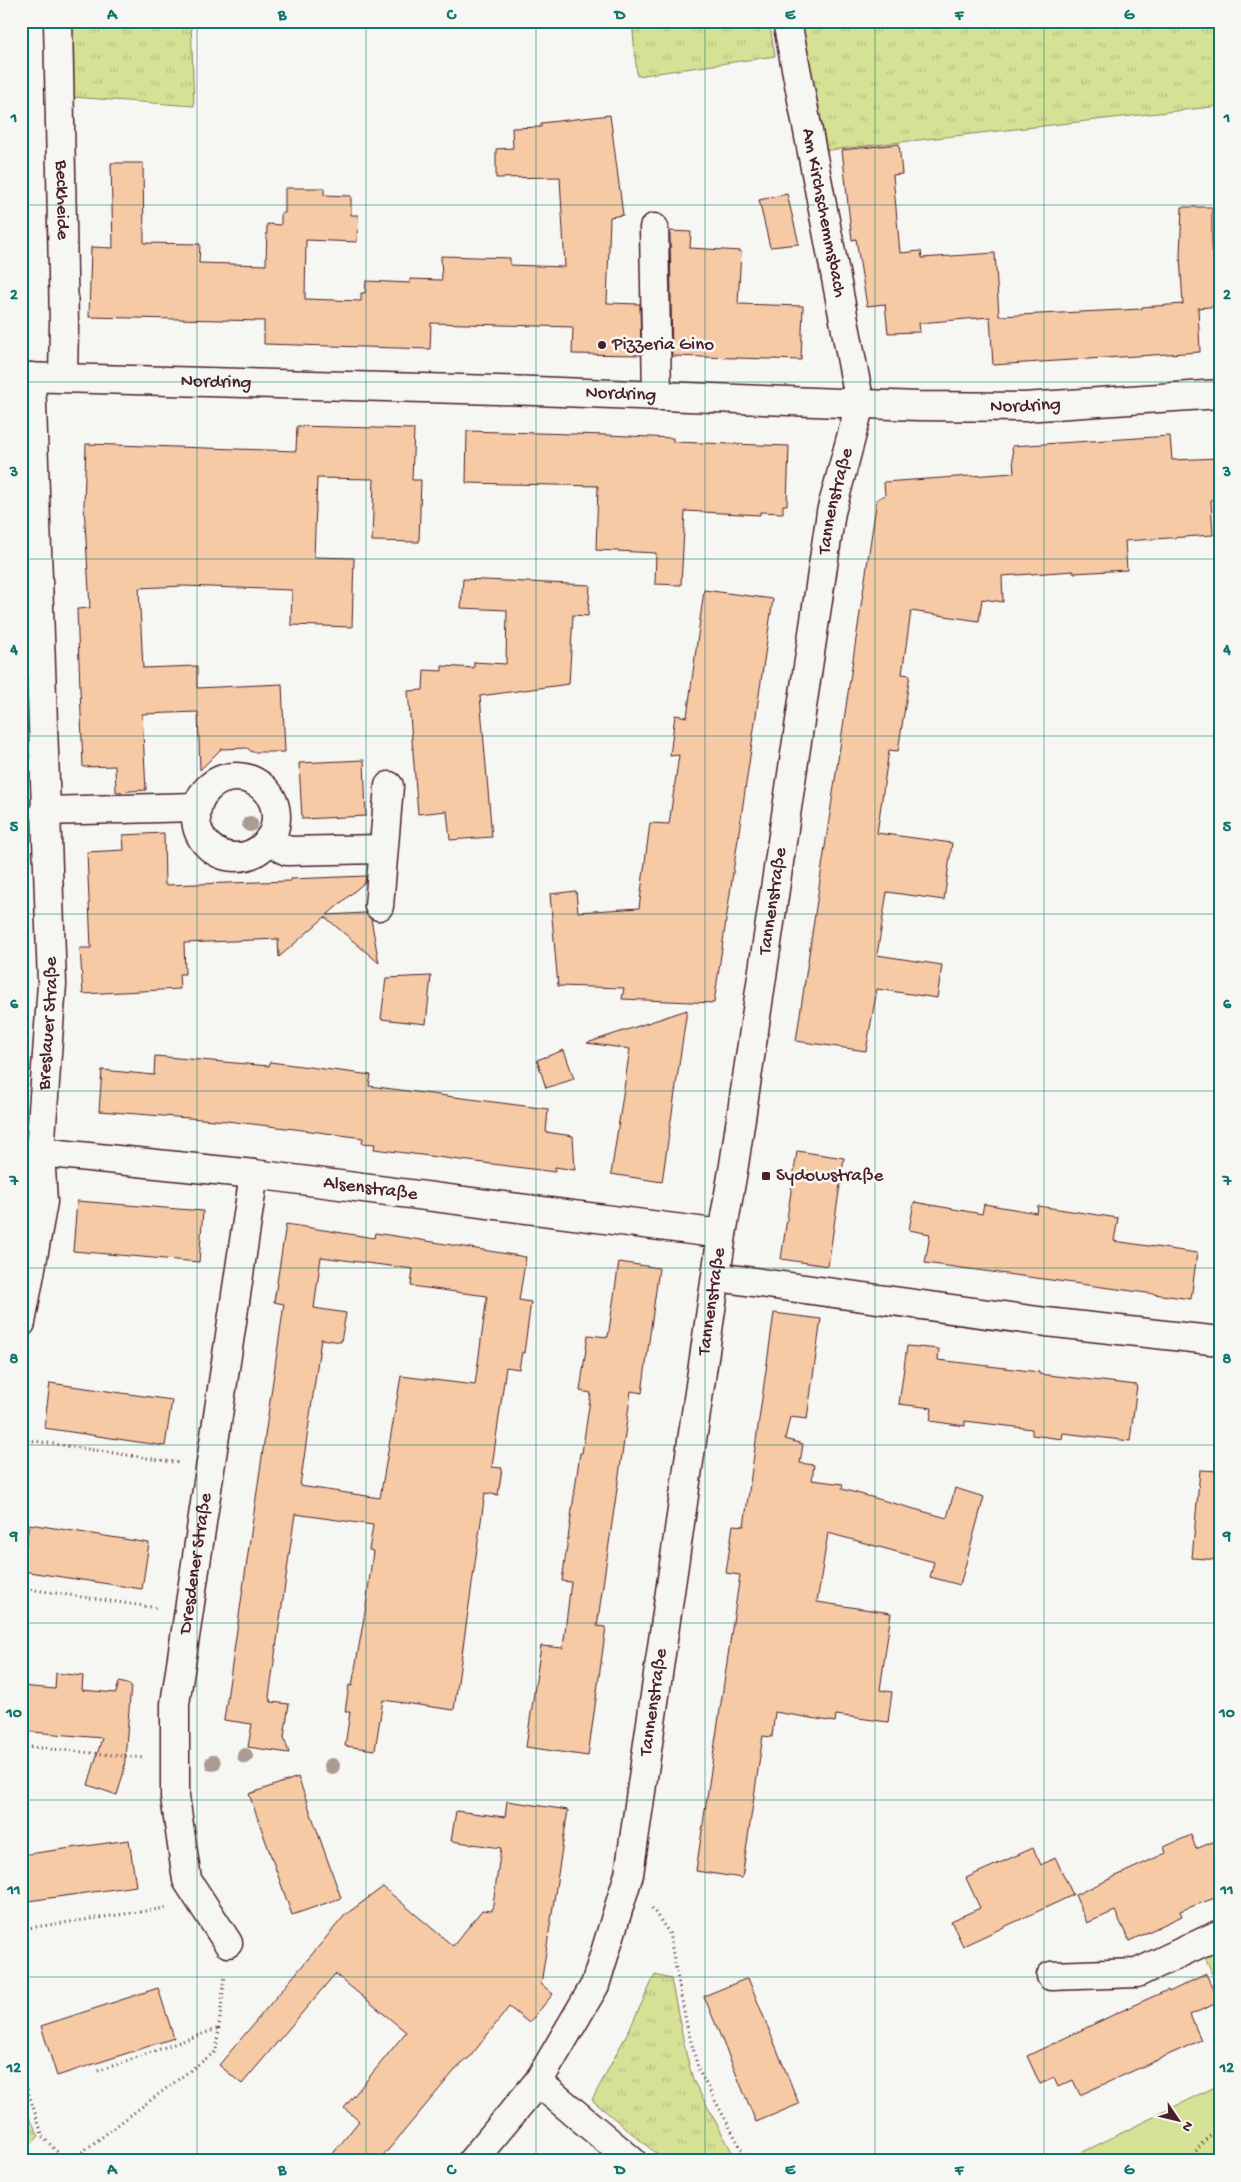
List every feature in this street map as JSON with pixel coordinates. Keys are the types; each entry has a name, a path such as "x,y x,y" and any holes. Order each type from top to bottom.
{"street":[{"name":"Beckheide","path":"58,21 64,325 63,377"},
{"name":"Am Kirchschemmsbach","path":"787,21 860,404"},
{"path":"654,228 657,396"},
{"name":"Nordring","path":"26,377 860,404 1024,407 1220,394"},
{"name":"Breslauer Straße","path":"21,1323 43,1202 31,1157 52,984 26,377"},
{"name":"Tannenstraße","path":"472,2161 538,2082 595,1985 629,1874 722,1234 734,1165 831,512 860,404"},
{"path":"234,776 252,780 268,791 274,802 275,828 260,850 247,855 233,857 219,853 208,846 200,834 195,821 197,807 202,795 210,786 221,779 234,776"},
{"path":"379,906 382,849 389,786"},
{"path":"44,811 197,807"},
{"path":"269,839 287,851 382,849"},
{"name":"Alsenstraße","path":"31,1157 254,1174 722,1234"},
{"name":"Dresdener Straße","path":"228,1943 187,1880 175,1797 174,1704 254,1174"},
{"path":"717,1277 1046,1322 1220,1341"},
{"path":"1051,1976 1137,1973 1219,1938"},
{"path":"538,2082 632,2161"}],"path":[{"path":"28,1440 210,1468"},
{"path":"21,1588 188,1613"},
{"path":"21,1746 175,1760"},
{"path":"629,1874 669,1934 687,2026 699,2071 748,2161"},
{"path":"21,1929 202,1902"},
{"path":"70,2161 216,2051 228,1943"},
{"path":"98,2071 219,2028"},
{"path":"21,2070 43,2137 66,2161"},
{"path":"1193,2161 1194,2155 1207,2138 1220,2128"}],"green space":[{"path":"70,21 191,21 194,106 72,97"},
{"path":"632,21 769,21 775,56 637,76"},
{"path":"797,21 1220,21 1220,106 821,151"},
{"path":"1220,1948 1220,1993 1204,1955"},
{"path":"655,1975 671,1979 693,2080 737,2161 665,2161 592,2100 630,2028"},
{"path":"1220,2084 1220,2161 1078,2161 1075,2156"},
{"path":"21,2102 39,2136 21,2155"}],"building":[{"path":"610,115 623,215 610,217 607,303 640,304 641,355 572,354 573,327 431,323 430,349 264,344 264,321 89,317 91,247 113,248 111,163 143,163 144,243 200,244 199,263 266,265 267,224 281,225 281,213 285,213 285,188 324,188 324,195 351,196 351,215 358,215 357,242 306,240 305,299 361,301 361,293 365,293 366,281 410,283 410,279 442,280 441,256 510,258 510,265 565,267 560,177 496,178 496,149 513,148 512,128 541,127 541,123"},
{"path":"899,144 902,174 893,175 900,253 921,251 922,258 995,253 999,316 1142,309 1142,307 1183,304 1180,256 1182,207 1212,207 1212,253 1220,252 1220,306 1198,308 1200,352 993,365 990,317 919,323 920,332 888,333 885,304 867,306 856,239 852,240 842,150"},
{"path":"787,194 799,244 770,247 759,200"},
{"path":"670,231 691,232 690,248 741,251 738,304 803,306 801,360 672,356"},
{"path":"297,426 414,429 412,480 421,480 419,542 372,541 374,479 317,478 314,557 354,558 352,627 291,625 292,590 183,586 139,588 143,668 197,666 197,688 282,684 285,752 252,752 247,748 221,749 200,770 198,712 142,714 146,790 116,792 115,766 83,767 77,609 90,608 84,506 86,444 296,451"},
{"path":"467,431 673,438 673,442 789,446 787,505 783,505 783,513 760,512 760,515 685,511 681,585 655,584 656,553 596,550 598,486 466,483"},
{"path":"1170,436 1172,460 1220,458 1220,499 1211,500 1213,535 1125,541 1127,570 1074,573 1074,571 1002,576 1003,602 982,599 979,621 911,611 902,674 910,675 898,751 889,750 877,833 952,843 944,900 887,892 877,955 942,965 937,998 877,989 866,1051 796,1041 877,499 885,495 884,482 1014,473 1012,446"},
{"path":"463,579 590,585 588,616 573,615 569,684 480,696 492,837 450,840 447,811 418,814 408,691 423,690 424,670 442,671 442,666 474,668 474,662 506,664 507,610 461,608"},
{"path":"704,590 773,599 714,1003 622,999 624,988 558,986 550,894 576,891 578,912 639,908 650,823 669,824 679,755 670,756 675,715 687,717"},
{"path":"364,760 366,816 302,819 299,763"},
{"path":"164,833 165,885 291,881 291,879 366,876 365,882 327,915 365,913 371,919 379,963 325,917 279,957 278,939 184,943 185,974 179,974 180,989 83,994 80,948 91,948 87,852 124,850 123,835"},
{"path":"431,976 426,1024 381,1019 386,978"},
{"path":"687,1010 662,1182 611,1174 630,1049 587,1043"},
{"path":"564,1050 574,1079 546,1088 537,1060"},
{"path":"155,1056 269,1066 270,1062 371,1075 369,1086 548,1109 546,1132 573,1136 575,1170 555,1167 555,1172 374,1149 375,1144 362,1143 363,1138 311,1131 227,1121 99,1111 102,1070 154,1075"},
{"path":"797,1151 844,1158 828,1266 781,1259"},
{"path":"77,1201 203,1211 199,1262 73,1251"},
{"path":"914,1202 982,1214 984,1204 1037,1213 1038,1206 1118,1218 1114,1241 1197,1253 1191,1299 925,1263 930,1234 909,1230"},
{"path":"286,1224 374,1238 375,1233 526,1257 519,1300 531,1302 524,1353 522,1352 519,1369 506,1367 492,1467 502,1468 498,1495 485,1493 454,1710 383,1700 375,1750 345,1746 350,1712 345,1712 349,1685 352,1686 366,1606 373,1551 369,1550 373,1525 295,1514 269,1697 271,1702 289,1704 284,1737 289,1753 248,1747 252,1724 224,1720 284,1304 274,1302","holes":["321,1257 413,1269 411,1286 487,1296 475,1385 401,1376 380,1498 300,1486 321,1339 341,1342 346,1313 314,1308"]},
{"path":"619,1262 659,1268 642,1393 631,1391 597,1626 606,1627 588,1756 526,1747 541,1646 563,1648 571,1582 562,1581 580,1453 582,1453 591,1393 580,1391 588,1335 608,1337"},
{"path":"774,1313 821,1319 807,1419 790,1417 785,1439 803,1444 800,1463 814,1465 812,1480 843,1484 842,1489 947,1518 955,1488 984,1497 960,1585 930,1577 934,1562 828,1533 817,1602 891,1613 880,1690 892,1692 888,1722 836,1715 835,1722 775,1712 772,1737 763,1736 742,1878 696,1871 740,1575 726,1573 733,1525 744,1526"},
{"path":"907,1346 939,1349 938,1360 1137,1385 1130,1441 1063,1433 1062,1439 1032,1435 1032,1429 965,1421 965,1426 930,1421 932,1408 899,1404"},
{"path":"50,1383 172,1400 165,1446 44,1428"},
{"path":"1200,1470 1220,1471 1220,1560 1192,1558"},
{"path":"29,1524 149,1543 142,1589 22,1571"},
{"path":"56,1673 83,1676 82,1690 116,1693 119,1682 131,1685 124,1771 117,1795 88,1785 102,1738 21,1731 21,1686 55,1689"},
{"path":"298,1777 341,1898 292,1915 249,1794"},
{"path":"507,1801 568,1810 541,1984 553,1994 529,2023 509,2007 470,2057 456,2069 379,2161 327,2161 359,2121 344,2108 406,2032 335,1974 242,2084 219,2065 345,1915 383,1887 453,1946 482,1910 492,1911 501,1848 451,1841 456,1811 505,1817"},
{"path":"1191,1835 1196,1849 1220,1839 1220,1896 1180,1911 1182,1916 1129,1941 1115,1911 1087,1923 1075,1895 1166,1853 1164,1847"},
{"path":"129,1840 136,1886 21,1902 21,1855"},
{"path":"1033,1848 1041,1865 1055,1857 1073,1895 963,1946 951,1921 980,1908 966,1878"},
{"path":"1206,1974 1219,2002 1190,2015 1201,2040 1080,2095 1073,2080 1058,2087 1054,2078 1040,2084 1027,2056 1134,2005 1168,1990 1169,1992"},
{"path":"748,1978 799,2104 756,2122 704,1996"},
{"path":"158,1988 174,2038 57,2076 41,2026"}],"place":[{"name":"Pizzeria Gino","path":"602,345"},
{"name":"Sydowstraße","path":"766,1176"}]}
